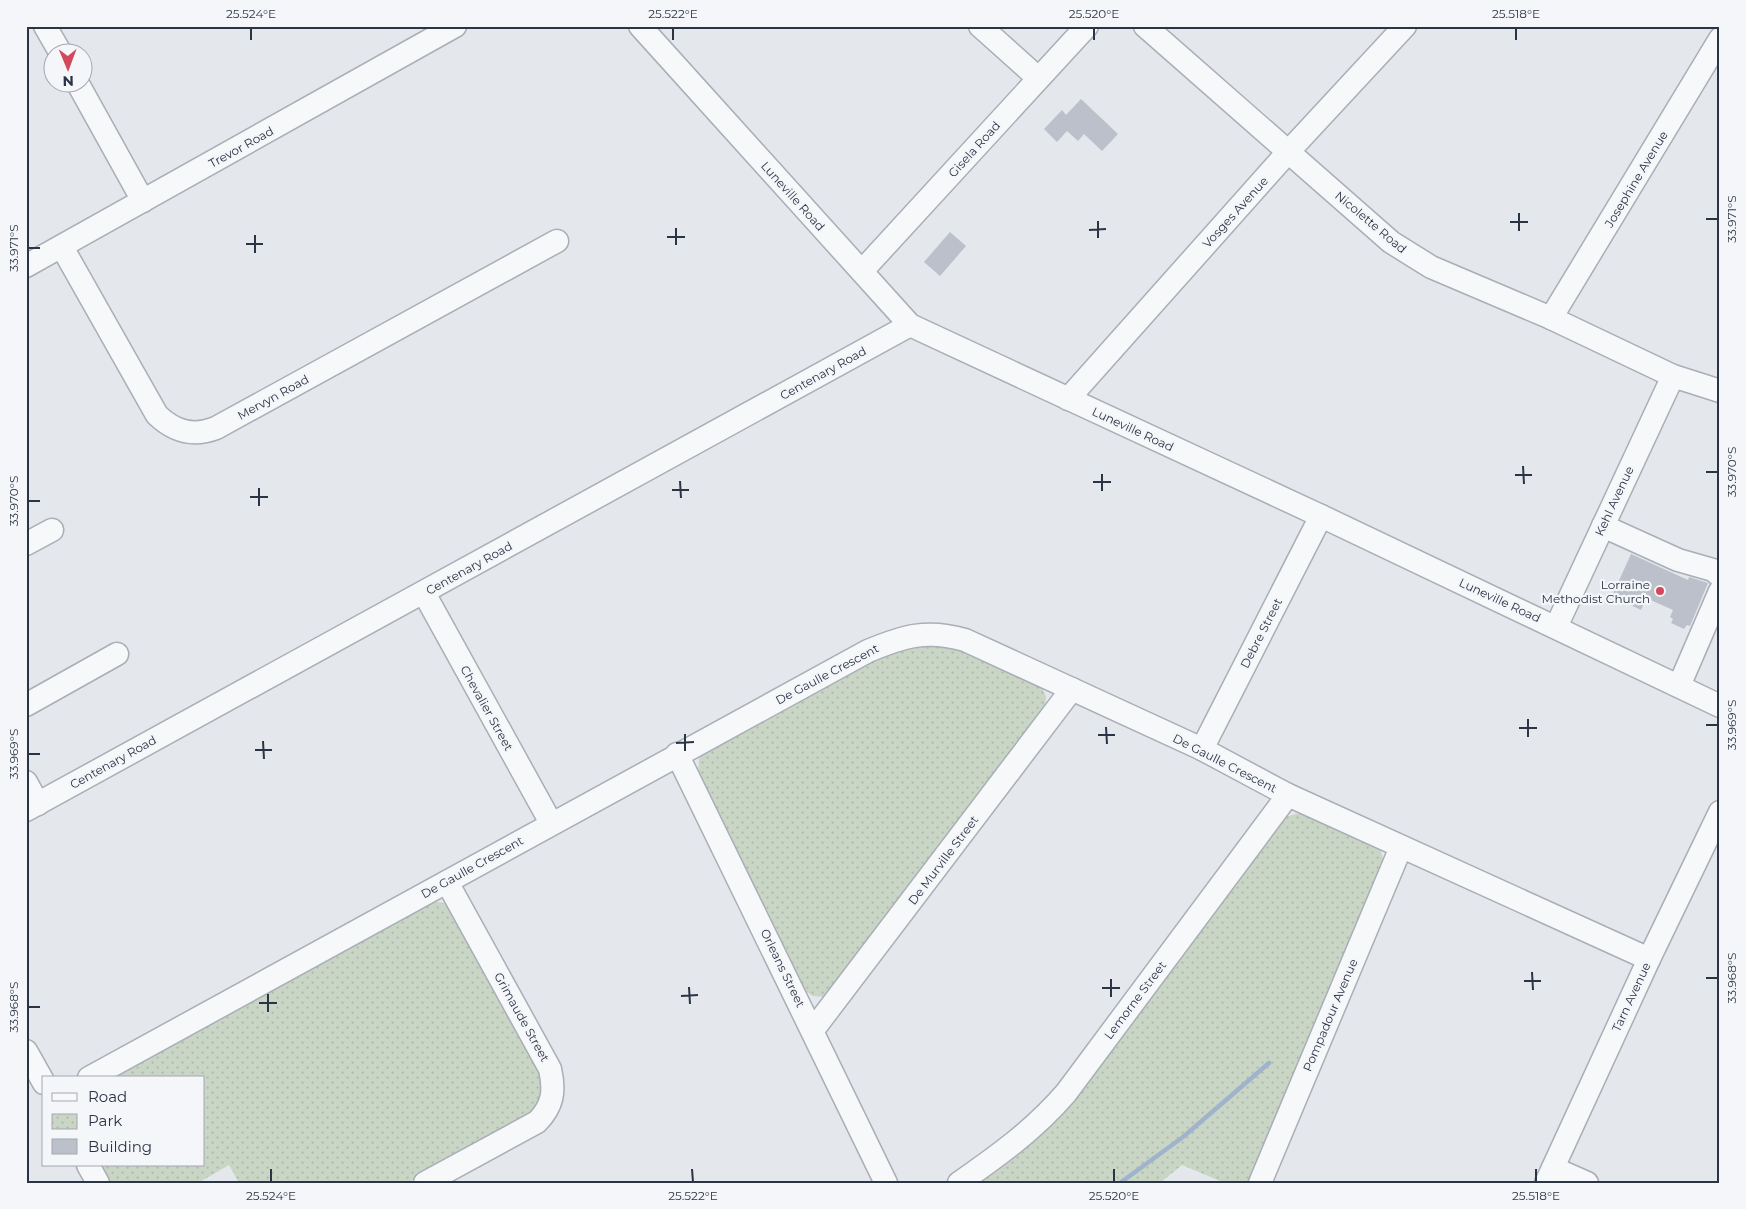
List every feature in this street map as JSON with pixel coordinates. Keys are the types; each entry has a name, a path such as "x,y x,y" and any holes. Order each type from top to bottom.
{"street":[{"path":"45,26 54,42"},
{"name":"Trevor Road","path":"26,266 455,26"},
{"name":"Luneville Road","path":"640,26 910,325 1321,516 1720,706"},
{"path":"980,26 1038,78"},
{"name":"Gisela Road","path":"862,272 1087,26"},
{"name":"Nicolette Road","path":"1145,26 1391,242 1407,253 1431,267 1552,318 1673,376 1720,391"},
{"name":"Vosges Avenue","path":"1068,399 1289,151 1405,26"},
{"name":"Josephine Avenue","path":"1552,318 1720,39"},
{"path":"83,92 143,201"},
{"name":"Mervyn Road","path":"62,247 157,415 167,424 191,434 204,433 216,428 557,241"},
{"name":"Centenary Road","path":"32,807 910,325"},
{"name":"Kehl Avenue","path":"1556,627 1673,376"},
{"name":"Debre Street","path":"1202,749 1321,516"},
{"path":"1603,526 1678,560 1713,570 1720,576"},
{"path":"26,544 52,530"},
{"path":"1679,686 1720,591"},
{"name":"Chevalier Street","path":"424,593 551,823"},
{"name":"De Gaulle Crescent","path":"93,1076 551,823 868,651 917,634 943,634 965,640 1202,749 1288,795 1649,959"},
{"path":"26,705 117,654"},
{"name":"De Murville Street","path":"813,1030 1072,689"},
{"name":"Orleans Street","path":"678,754 886,1183"},
{"path":"26,782 32,807"},
{"name":"Lemorne Street","path":"959,1183 1010,1147 1042,1121 1066,1093 1288,795"},
{"name":"Tarn Avenue","path":"1550,1175 1649,959 1720,812"},
{"name":"Pompadour Avenue","path":"1260,1183 1401,847"},
{"name":"Grimaude Street","path":"425,1183 537,1122 548,1111 554,1085 550,1069 446,882"},
{"path":"26,1051 42,1079"},
{"path":"89,1166 98,1183"},
{"path":"1550,1175 1587,1183"}],"green space":[{"path":"947,643 1041,687 1046,696 1045,710 826,997 813,996 802,989 698,775 699,759 703,752 887,649"},
{"path":"1303,812 1380,848 1384,863 1297,1063 1250,1183 1225,1183 1182,1165 1160,1183 972,1183 1037,1137 1285,817"},
{"path":"433,901 448,904 543,1069 545,1095 527,1118 407,1183 239,1183 229,1165 198,1183 106,1183 98,1166 205,1166 205,1076 108,1076"}],"building":[{"path":"1081,99 1118,134 1102,151 1084,134 1078,141 1067,131 1057,142 1044,129 1062,110 1066,115"},
{"path":"950,232 966,246 940,276 924,262"},
{"name":"Lorraine Methodist Church","path":"1631,554 1688,580 1689,577 1708,583 1690,626 1687,625 1684,629 1671,623 1673,619 1670,617 1673,610 1646,598 1641,610 1612,596"}],"waterway":[{"path":"1120,1183 1183,1137 1269,1063"}],"place":[{"name":"Lorraine Methodist Church","path":"1660,591"}]}
